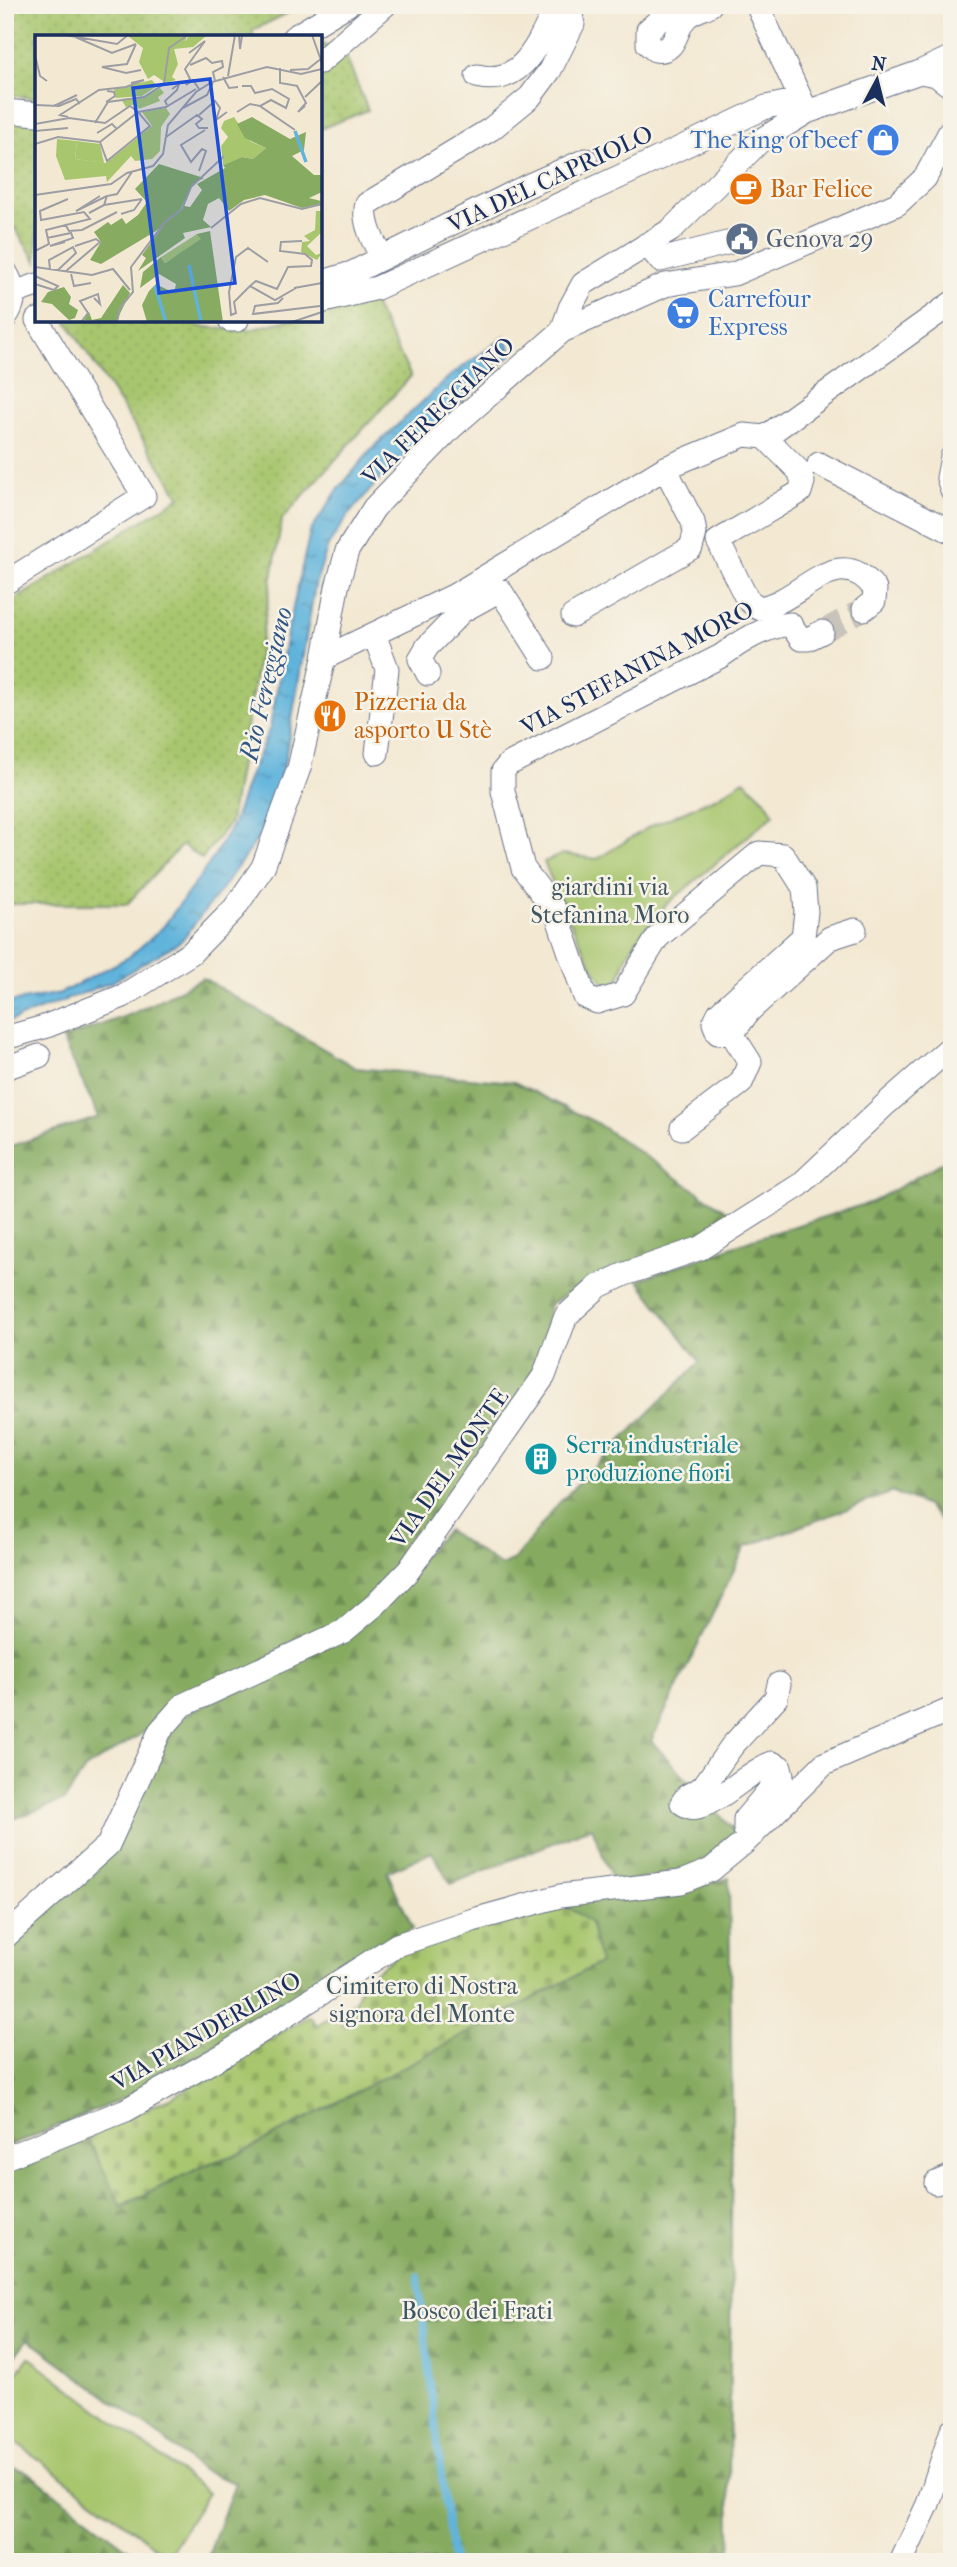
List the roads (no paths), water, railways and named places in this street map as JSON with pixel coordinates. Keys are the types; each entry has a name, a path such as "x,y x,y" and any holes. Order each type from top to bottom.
{"street":[{"path":"297,35 347,5"},
{"path":"322,60 385,5"},
{"path":"677,5 648,30 647,39 655,50 669,49 680,25 688,16 709,5"},
{"path":"757,5 804,106"},
{"path":"384,257 372,235 365,212 368,204 491,128 530,97 550,70 573,24 571,15 562,11 553,13 529,59 513,72 490,80 477,76"},
{"name":"VIA FEREGGIANO","path":"5,1038 44,1027 123,996 191,953 234,909 263,867 299,768 347,551 374,508 452,427 562,331 583,284 671,230 761,140 804,106 920,72 952,57"},
{"path":"920,72 936,75 952,86"},
{"name":"VIA DEL CAPRIOLO","path":"322,302 377,288 766,107 804,106"},
{"path":"5,111 35,114"},
{"path":"562,331 665,285 734,274 897,204 925,178 952,128"},
{"name":"VIA DEL CAPRIOLO","path":"322,282 352,273 586,160"},
{"path":"647,244 660,260 727,243"},
{"path":"617,263 620,276 631,290 643,295"},
{"path":"5,271 26,306"},
{"path":"428,674 420,659 458,603 664,468 744,435 765,437 952,303"},
{"path":"5,583 144,496 36,322"},
{"name":"VIA STEFANINA MORO","path":"765,437 799,471 803,482 800,492 718,541 747,599 758,608 771,607 832,570 851,570 866,577 875,589 874,601 864,609"},
{"path":"952,457 948,478 952,490"},
{"path":"819,464 952,532"},
{"path":"573,616 691,548 695,533 693,522 664,468"},
{"path":"324,658 374,634 500,590 543,659"},
{"name":"VIA STEFANINA MORO","path":"682,1128 741,1083 750,1062 732,1034 718,1033 714,1023 719,1013 803,937 806,912 804,888 782,855 759,853 657,938 623,994 597,1002 585,997 556,912 523,868 503,791 503,771 509,764 721,656 772,626 790,624 801,639 808,639 822,632"},
{"path":"374,634 387,669 377,753"},
{"path":"732,1034 749,1011 830,938 855,930"},
{"name":"VIA DEL MONTE","path":"5,1937 108,1845 160,1731 183,1705 344,1631 410,1570 544,1376 566,1315 599,1286 625,1274 701,1248 800,1185 896,1094 952,1046"},
{"path":"5,1068 39,1056"},
{"path":"750,1838 745,1830 745,1819 782,1774 780,1767 772,1763 763,1767 698,1807 689,1807 682,1803 687,1796 703,1787 732,1746 775,1698 779,1684"},
{"name":"VIA PIANDERLINO","path":"5,2158 126,2110 228,2053 397,1945 560,1896 681,1882 711,1870 750,1838 824,1765 952,1709"},
{"path":"901,2562 928,2504 952,2430"}],"water":[{"name":"Rio Fereggiano","path":"505,337 513,353 378,481 349,514 328,546 315,585 285,760 272,809 256,841 218,894 181,941 112,982 5,1023 5,1003 61,993 129,957 163,927 209,864 233,824 248,779 270,728 287,634 310,532 339,488 373,448 451,375"}],"waterway":[{"path":"418,2276 453,2562"}],"tunnel":[{"path":"822,632 864,609"}],"place":[{"name":"The king of beef","path":"883,140"},
{"name":"Bar Felice","path":"746,189"},
{"name":"Genova 29","path":"742,239"},
{"name":"Carrefour Express","path":"683,313"},
{"name":"Pizzeria da asporto U Stè","path":"330,716"},
{"name":"Serra industriale produzione fiori","path":"541,1459"}],"park label":[{"name":"giardini via Stefanina Moro","path":"610,901"},
{"name":"Cimitero di Nostra signora del Monte","path":"422,2000"},
{"name":"Bosco dei Frati","path":"477,2311"}]}
